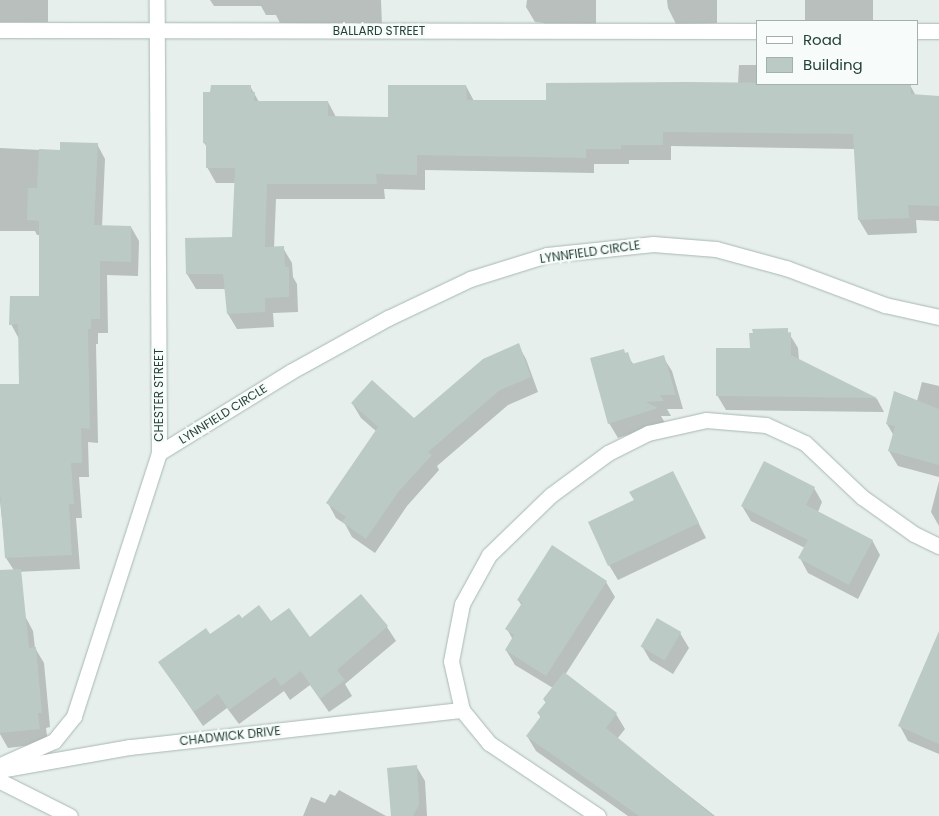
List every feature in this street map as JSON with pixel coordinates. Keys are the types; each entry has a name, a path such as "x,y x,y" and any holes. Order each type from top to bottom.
{"street":[{"name":"CHESTER STREET","path":"0,765 54,741 74,716 159,453 157,0"},
{"name":"BALLARD STREET","path":"0,30 756,31"},
{"path":"919,31 939,31"},
{"name":"LYNNFIELD CIRCLE","path":"159,453 290,372 388,318 470,279 547,256 653,244 716,249 786,268 885,305 939,316"},
{"path":"598,816 490,743 462,710 451,661 462,604 489,555 551,495 608,454 648,433 706,420 766,425 806,443 862,497 914,534 939,546"},
{"name":"CHADWICK DRIVE","path":"0,770 130,747 462,710"},
{"path":"0,781 70,816"}],"building":[{"path":"686,82 756,83 756,85 911,85 911,94 939,96 939,206 908,205 909,218 858,220 853,134 663,132 663,145 621,145 621,149 586,149 586,158 417,155 417,175 376,174 377,184 267,184 265,247 284,246 285,267 289,267 289,297 265,298 265,312 227,314 223,274 186,274 185,238 232,237 235,168 206,168 206,143 203,143 203,92 210,92 211,85 251,85 251,92 255,92 254,101 328,101 328,116 388,117 388,85 466,85 467,100 546,100 546,83"},
{"path":"60,142 98,143 94,225 131,226 131,262 100,261 100,319 91,319 91,329 88,329 90,429 81,428 82,463 71,463 74,504 69,504 72,555 5,558 0,494 0,384 19,384 18,324 9,325 10,296 39,296 39,221 27,220 28,188 37,188 39,149 60,150"},
{"path":"788,328 788,333 791,332 791,355 877,398 716,396 716,348 750,348 749,333 753,333 752,329"},
{"path":"519,343 531,377 500,390 428,452 432,455 399,491 366,539 342,522 346,517 326,503 378,427 351,403 372,380 414,418 483,359"},
{"path":"624,349 625,353 628,352 632,364 664,355 676,395 660,395 664,401 646,402 658,408 608,424 590,358"},
{"path":"894,391 939,409 939,465 888,451 895,426 886,424"},
{"path":"764,461 815,487 806,505 873,540 849,585 798,558 808,540 741,506"},
{"path":"673,471 699,523 608,566 588,522 634,500 629,492"},
{"path":"552,545 607,581 546,676 505,650 514,635 505,629 522,603 517,600"},
{"path":"21,569 29,648 36,647 42,713 38,713 40,729 0,733 0,570"},
{"path":"361,594 388,626 337,670 345,680 320,699 301,671 281,686 275,677 229,710 218,694 194,712 158,662 206,628 210,634 239,614 242,618 259,605 271,621 289,608 310,637"},
{"path":"657,618 681,632 665,661 640,647"},
{"path":"939,631 939,744 898,726"},
{"path":"564,672 617,713 606,728 713,816 639,816 526,736 541,716 537,713 546,702 543,699"},
{"path":"417,765 419,805 413,816 391,816 387,768"}]}
